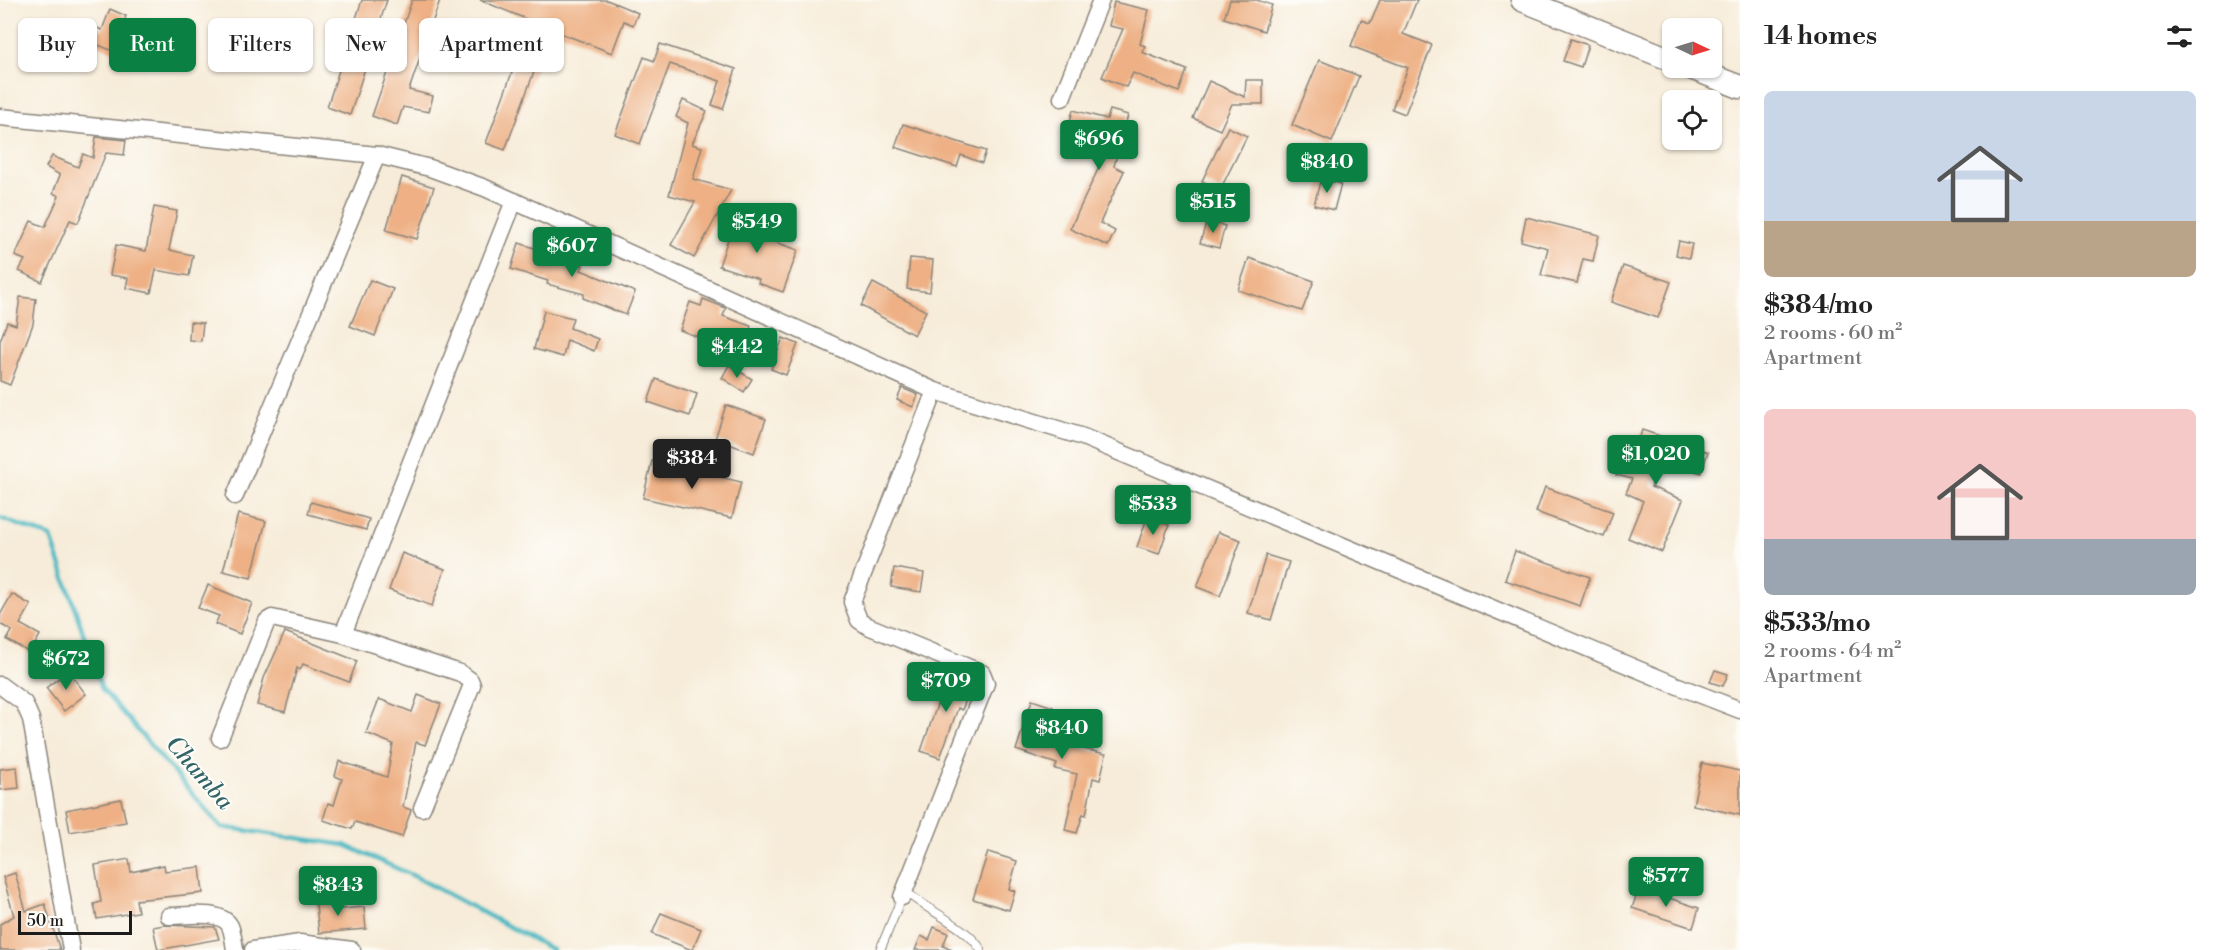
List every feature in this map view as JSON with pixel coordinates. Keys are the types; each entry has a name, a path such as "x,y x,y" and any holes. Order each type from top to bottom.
{"main road":[{"path":"1521,0 1662,56"},
{"path":"1717,78 1740,87"}],"street":[{"path":"1062,98 1101,0"},
{"path":"0,117 378,155 430,168 514,201 934,391 1083,437 1740,710"},
{"path":"235,496 378,155"},
{"path":"343,634 514,201"},
{"path":"903,894 986,683 982,673 868,626 859,620 852,602 934,391"},
{"path":"220,738 267,621 273,618 343,634 460,673 470,680 472,685 422,808"},
{"path":"0,685 24,703 31,719 71,950"},
{"path":"169,916 217,916 224,919 230,927 235,950"},
{"path":"253,950 300,943 352,950"}],"lane":[{"path":"880,950 903,894 963,933 981,950"}],"building":[{"path":"362,0 387,0 381,18 356,18"},
{"path":"412,0 440,0 434,18 419,18 419,61 409,90 433,96 429,112 403,107 397,125 372,116 387,72 407,72 406,18"},
{"path":"480,0 607,0 638,13 633,25 624,21 612,53 564,34 564,18 524,18"},
{"path":"1230,0 1257,0 1272,5 1264,31 1224,18"},
{"path":"1380,0 1417,0 1403,34 1432,45 1405,114 1392,109 1408,68 1351,46 1361,20 1370,23"},
{"path":"1114,2 1149,10 1140,44 1145,46 1142,52 1187,70 1179,92 1133,73 1126,87 1102,77 1123,29 1109,26"},
{"path":"110,9 126,16 125,18 109,18 109,49 97,44 97,28 102,30"},
{"path":"1571,39 1588,45 1581,67 1563,61"},
{"path":"660,44 736,69 723,109 712,105 720,81 670,64 640,144 615,134 644,57 654,61"},
{"path":"1319,60 1359,76 1332,142 1292,125"},
{"path":"338,72 364,72 350,115 327,107"},
{"path":"512,72 534,72 505,150 486,143"},
{"path":"1246,80 1263,80 1263,104 1232,104 1220,130 1193,118 1209,81 1245,97"},
{"path":"683,100 707,111 692,144 702,147 693,179 731,190 694,258 671,245 695,202 669,195 688,123 676,117"},
{"path":"1073,110 1107,119 1110,110 1128,115 1114,166 1124,171 1100,223 1115,231 1108,246 1070,229 1108,148 1066,136"},
{"path":"903,124 986,151 982,163 961,155 957,167 895,147"},
{"path":"1228,127 1247,136 1220,190 1202,181"},
{"path":"96,137 126,140 124,155 106,153 78,223 70,220 42,282 19,271 25,260 15,256 31,221 45,227 59,196 53,193 60,175 46,167 52,156 78,167 83,154 93,158"},
{"path":"402,177 434,187 417,239 386,230"},
{"path":"1321,178 1341,184 1334,210 1314,205"},
{"path":"154,207 177,211 169,250 193,255 189,276 156,270 151,293 126,288 128,278 110,275 116,245 146,251"},
{"path":"737,212 763,221 758,236 798,250 783,292 758,283 759,279 719,266"},
{"path":"1526,217 1599,235 1593,261 1583,259 1577,283 1541,275 1548,248 1521,241"},
{"path":"1207,220 1225,226 1219,248 1200,243"},
{"path":"1679,241 1692,244 1689,258 1676,255"},
{"path":"519,243 547,252 546,255 583,265 581,270 635,292 626,315 583,298 584,294 547,284 548,281 511,269"},
{"path":"910,258 933,260 930,292 907,289"},
{"path":"1249,258 1314,281 1302,311 1238,290"},
{"path":"1623,266 1671,282 1658,318 1611,302"},
{"path":"370,280 393,289 375,336 350,326"},
{"path":"873,283 926,311 914,335 861,306"},
{"path":"20,297 36,299 33,324 10,385 0,381 0,341 7,322 16,325"},
{"path":"703,299 726,308 723,316 751,326 741,354 680,330 690,302 701,306"},
{"path":"544,311 573,318 570,328 598,339 594,351 567,340 563,357 534,349"},
{"path":"190,322 203,323 201,341 189,340"},
{"path":"783,338 798,344 786,375 771,369"},
{"path":"729,365 752,379 744,392 722,378"},
{"path":"656,379 697,394 690,416 648,402"},
{"path":"902,388 918,395 913,407 897,400"},
{"path":"726,405 766,419 754,453 715,439"},
{"path":"1642,430 1708,452 1701,473 1662,460 1651,487 1683,500 1662,552 1628,538 1643,501 1626,493 1632,479 1616,475 1621,454 1634,457"},
{"path":"652,461 741,482 732,518 643,498"},
{"path":"1545,487 1613,512 1604,537 1536,512"},
{"path":"311,502 369,519 366,530 308,514"},
{"path":"238,514 266,521 251,578 223,571"},
{"path":"1147,518 1169,525 1159,554 1137,547"},
{"path":"1218,532 1241,540 1220,596 1197,587"},
{"path":"1515,551 1590,577 1580,606 1505,580"},
{"path":"402,553 445,569 432,606 389,590"},
{"path":"1266,555 1289,562 1271,620 1248,613"},
{"path":"894,568 924,573 921,592 891,587"},
{"path":"208,585 252,603 240,634 215,624 219,616 198,608"},
{"path":"12,594 31,605 20,624 40,635 30,653 7,640 12,631 0,624 0,615"},
{"path":"285,632 357,661 349,682 303,664 300,670 297,668 285,712 257,705 264,678"},
{"path":"1715,670 1728,674 1723,686 1710,682"},
{"path":"68,671 86,694 64,711 46,688"},
{"path":"949,671 973,681 962,710 958,708 940,758 921,751"},
{"path":"418,695 441,704 425,745 416,742 403,807 411,810 402,837 355,822 352,829 323,820 328,803 334,805 342,779 335,776 339,761 387,777 393,744 366,733 379,699 412,712"},
{"path":"1032,700 1053,707 1042,740 1106,754 1100,780 1093,778 1086,815 1083,814 1077,833 1065,830 1077,774 1055,769 1057,764 1016,750"},
{"path":"1702,763 1740,771 1740,815 1693,805"},
{"path":"17,767 19,788 0,790 0,769"},
{"path":"121,799 126,822 70,832 66,810"},
{"path":"988,852 1017,861 1009,889 1015,891 1009,910 973,899"},
{"path":"129,859 131,872 164,865 165,871 200,867 203,893 136,900 138,912 97,919 94,904 101,902 95,865"},
{"path":"15,873 26,911 45,904 60,950 0,950 0,924 14,916 3,877"},
{"path":"1639,888 1699,908 1693,928 1632,908"},
{"path":"331,895 332,910 364,907 366,929 319,933 315,896"},
{"path":"661,913 701,929 692,950 652,934"},
{"path":"164,925 215,927 219,939 158,950 153,927"},
{"path":"934,927 948,933 943,946 952,950 915,950 921,936 929,940"}],"waterway":[{"name":"Chamba","path":"0,518 51,537 102,689 221,827 345,845 416,877 553,950"}]}
